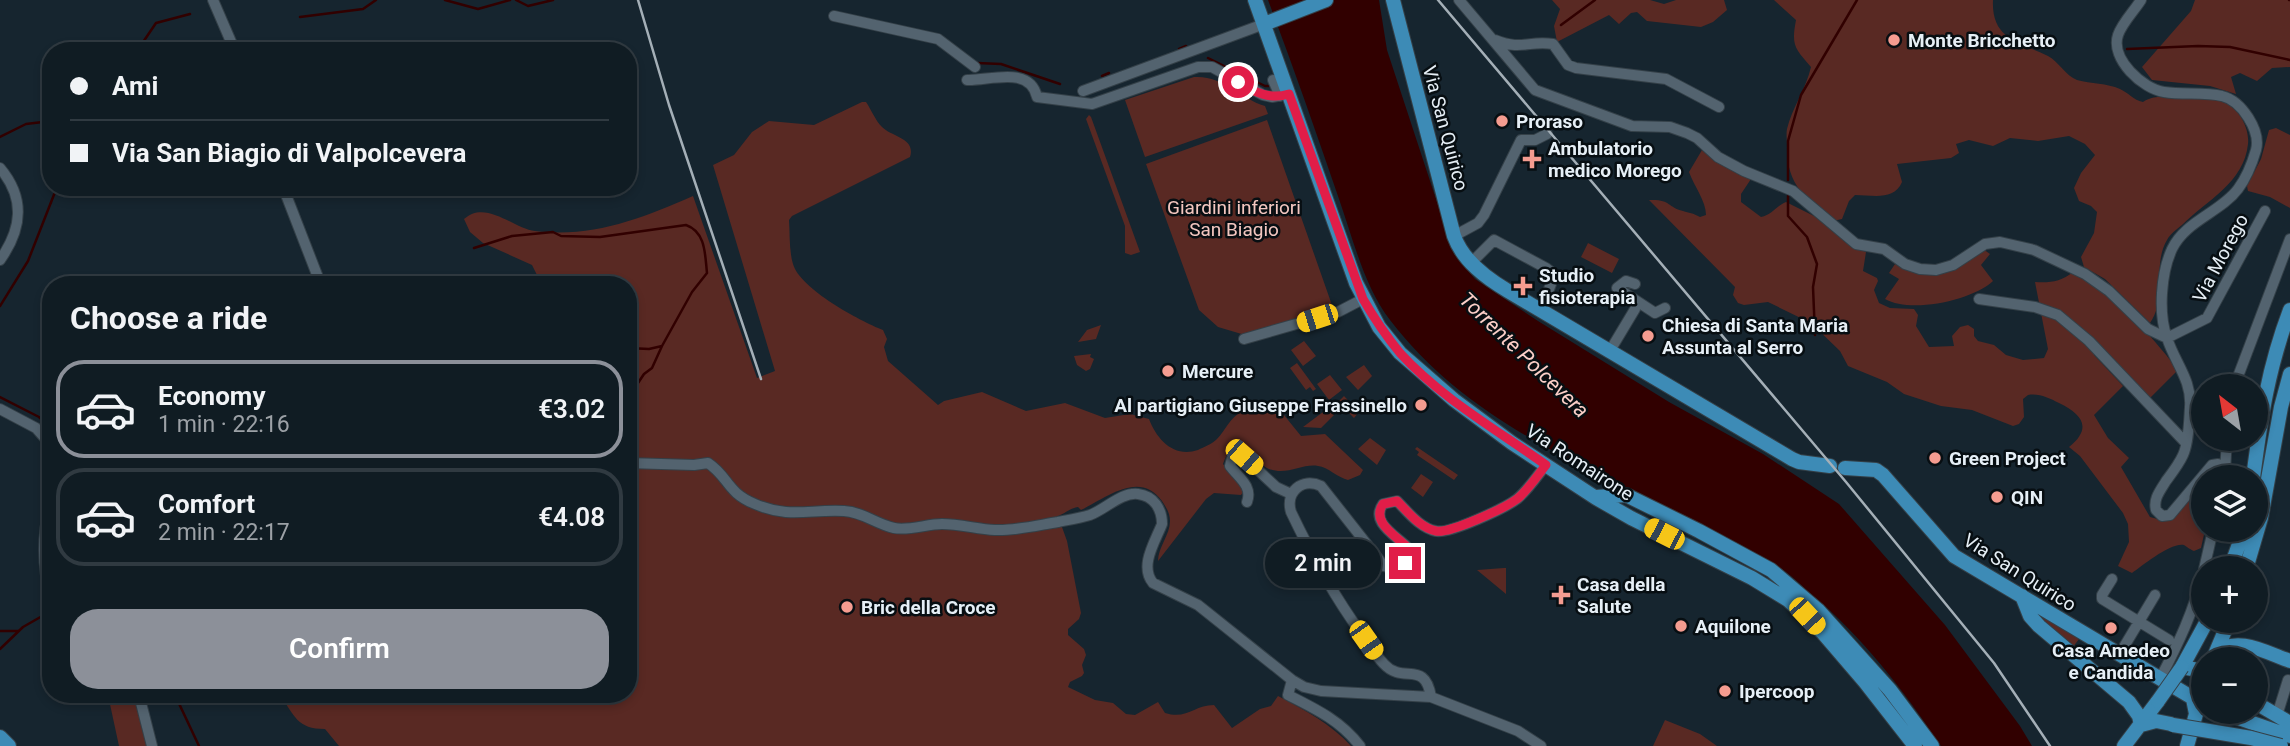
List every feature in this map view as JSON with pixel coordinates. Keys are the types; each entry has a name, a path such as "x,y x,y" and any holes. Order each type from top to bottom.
{"main road":[{"name":"Via Romairone","path":"1255,0 1269,21 1284,95 1363,299 1380,327 1401,353 1454,400 1596,498 1752,578 1788,600 1824,633 1873,691 1914,746"},
{"path":"1269,21 1326,0"},
{"name":"Via San Quirico","path":"1392,0 1454,236 1471,263 1491,281 1792,459 1876,471 1883,475 1954,556 2191,695"},
{"path":"2255,465 2265,390 2290,310"},
{"path":"2250,556 2261,518 2281,407 2290,374"},
{"path":"1596,498 1626,495 1771,570 1818,610 1890,690 1932,746"},
{"path":"2022,596 2039,626 2129,702 2139,716 2141,725"},
{"path":"2124,746 2182,667 2200,633"},
{"path":"2233,633 2244,645"},
{"path":"2225,647 2244,645 2290,661"},
{"path":"2182,667 2191,669"},
{"path":"2158,701 2160,711 2171,724"},
{"path":"2268,710 2290,723"},
{"path":"2141,725 2155,721 2281,746"},
{"path":"2187,746 2193,724"},
{"path":"2256,724 2290,736"},
{"path":"2232,736 2252,746"},
{"path":"0,737 9,746"}],"street":[{"path":"213,0 231,42"},
{"path":"1459,0 1535,90 1632,126 1670,127 1698,138 1718,156 1744,171 1793,191 1856,244 1884,249 1905,264 1920,269 1936,270 1953,264 1985,244 2000,242 2034,250 2085,274 2109,291 2148,329 2166,338"},
{"name":"Via Morego","path":"2141,0 2121,29 2117,41 2118,51 2127,67 2145,85 2162,92 2224,96 2241,109 2256,134 2257,146 2249,170 2237,191 2186,231 2172,248 2165,273 2162,314 2166,338 2189,387 2190,405 2184,453 2156,497 2154,506 2158,513 2165,517 2174,511 2191,489"},
{"path":"834,16 938,39 975,67"},
{"path":"1083,91 1269,21"},
{"path":"1492,39 1510,46 1553,44 1568,65 1630,76 1666,79 1718,107"},
{"path":"967,80 1004,76 1027,82 1033,86 1037,97 1092,104 1198,67 1212,67 1263,95 1284,95"},
{"path":"1273,80 1284,95"},
{"path":"1454,236 1478,223 1485,215 1521,140 1535,140 1547,134"},
{"path":"0,168 14,190 18,213 15,235 0,260"},
{"path":"286,196 318,276"},
{"name":"Via Morego","path":"2166,338 2207,318 2265,211"},
{"path":"2239,374 2290,239"},
{"path":"1471,263 1494,240 1546,268 1551,272 1552,279 1541,310"},
{"path":"1635,284 1626,282 1618,288 1637,306 1655,313 1665,308"},
{"path":"1244,339 1338,312 1363,299"},
{"path":"1979,299 2035,307 2058,315 2089,341 2186,443"},
{"path":"1614,344 1637,306"},
{"path":"0,409 36,428 42,435"},
{"path":"1247,502 1249,494 1246,484 1230,466 1232,458 1238,455 1244,457 1276,487 1291,494"},
{"path":"637,463 708,463 718,469 738,496 777,513 859,513 892,528 942,524 996,530 1090,515 1134,494 1149,497 1156,503 1162,524 1146,565 1148,577 1153,583 1198,605 1292,680 1321,691 1431,697 1518,731 1541,746"},
{"path":"1431,697 1430,685 1424,678 1396,672 1385,665 1342,607 1290,512 1291,494 1305,483 1321,486 1384,566 1394,569 1405,563 1408,552 1407,547 1379,519 1383,504 1397,501 1423,526 1445,532 1461,527 1517,499 1546,465"},
{"path":"1083,516 1083,529"},
{"name":"Via San Quirico","path":"2112,579 2102,599 2169,639"},
{"path":"2119,655 2155,595"},
{"path":"2160,679 2191,614"},
{"path":"1292,680 1288,695 1324,713 1349,731 1360,746"},
{"path":"2279,709 2288,680"},
{"path":"141,703 152,746"}],"green space":[{"path":"1552,0 1650,0 1664,4 1676,0 1724,0 1727,10 1713,22 1701,27 1647,21 1637,12 1631,13 1619,24 1609,15 1557,42 1554,26 1560,9"},
{"path":"1774,0 1993,0 1997,24 2002,32 2018,43 2048,56 2077,80 2115,87 2143,102 2156,97 2224,101 2236,110 2247,130 2245,158 2240,170 2223,190 2167,240 2160,260 2158,304 2150,323 2105,279 2084,267 2081,257 2094,233 2097,212 2079,201 2074,188 2081,173 2095,155 2085,144 2069,136 2038,141 2010,138 1993,146 1969,140 1956,144 1959,153 1951,158 1897,164 1902,182 1894,192 1882,196 1855,195 1849,201 1842,219 1833,221 1799,189 1790,170 1787,129 1811,67 1794,41 1796,20"},
{"path":"2195,0 2290,0 2290,67 2272,68 2257,81 2240,73 2231,77 2236,94 2210,86 2152,80 2142,67 2191,11"},
{"path":"1194,77 1222,83 1265,106 1268,114 1145,157 1125,100"},
{"path":"866,102 882,127 910,146 910,157 792,216 789,220 790,248 793,264 807,284 846,312 883,330 887,339 884,347 888,361 938,405 944,401 982,392 1026,411 1065,403 1105,418 1130,414 1149,419 1157,434 1168,445 1189,452 1215,441 1243,411 1275,404 1301,436 1325,434 1363,470 1360,475 1348,480 1318,466 1276,471 1265,467 1246,451 1234,449 1223,464 1239,484 1243,492 1241,495 1214,493 1206,499 1158,561 1170,521 1162,501 1153,492 1134,487 1123,489 1081,510 1078,507 1058,516 1067,541 1081,613 1079,619 1068,629 1068,635 1084,649 1086,655 1082,665 1084,673 1070,682 1068,687 1095,700 1113,703 1126,714 1135,715 1158,702 1165,713 1173,715 1214,705 1232,728 1260,709 1271,706 1278,696 1326,724 1351,746 339,746 325,729 308,727 293,715 285,703 637,703 637,276 538,276 532,265 483,243 470,232 464,219 481,212 491,213 535,231 577,232 616,225 693,196 757,378 775,371 713,165 734,155 752,132 769,121 814,125"},
{"path":"1089,115 1140,252 1131,255 1125,253 1125,226 1086,119"},
{"name":"Giardini inferiori San Biagio","path":"1267,120 1333,308 1245,335 1218,327 1199,310 1146,164"},
{"path":"2276,128 2290,135 2290,208 2270,197 2248,191 2247,186 2261,159 2269,130"},
{"path":"1705,149 1751,179 1741,194 1741,202 1761,217 1786,202 1814,216 1850,245 1866,252 1863,271 1877,278 1874,290 1879,303 1890,308 1914,309 1918,315 1916,326 1929,347 1954,346 1952,336 1960,327 1968,325 1974,329 1974,336 1978,341 1994,345 2006,355 2023,360 2044,358 2048,349 2035,282 2055,281 2073,272 2103,292 2143,329 2178,370 2150,398 2100,349 2094,355 2123,386 2094,415 2108,438 2129,458 2121,467 2150,517 2165,521 2191,495 2191,542 2202,542 2201,548 2194,551 2184,545 2172,547 2132,573 2118,566 2129,542 2128,524 2123,513 2080,456 2069,447 2081,434 2082,422 2074,412 2059,403 2040,395 2028,395 2023,399 2024,417 2019,424 2013,426 1972,410 1941,406 1904,394 1887,382 1848,366 1840,351 1811,323 1768,302 1744,305 1738,303 1733,295 1735,287 1649,200 1665,202 1700,217 1706,215 1702,199 1689,172"},
{"path":"1588,243 1619,259 1612,273 1581,257"},
{"path":"1983,249 1990,254 1981,265 1993,281 1984,288 1957,299 1925,305 1896,303 1885,299 1899,279 1889,273 1895,264 1920,273"},
{"path":"1101,325 1096,339 1078,342 1087,330"},
{"path":"1304,341 1316,356 1303,366 1291,350"},
{"path":"1091,354 1090,357 1094,359 1090,369 1086,371 1077,365 1074,356"},
{"path":"1297,363 1316,389 1313,391 1310,387 1306,390 1290,368"},
{"path":"1364,365 1372,376 1358,390 1346,377"},
{"path":"1330,375 1342,390 1329,400 1317,384"},
{"path":"1344,396 1359,412 1354,418 1343,407 1337,413 1332,408"},
{"path":"1327,409 1334,415 1321,428 1303,427"},
{"path":"1370,438 1386,450 1377,465 1358,449"},
{"path":"1417,447 1458,475 1454,480 1417,455"},
{"path":"1421,474 1433,482 1423,497 1411,488"},
{"path":"1504,568 1506,594 1477,570"},
{"path":"2038,614 2079,639 2073,647 2038,621"},
{"path":"110,703 137,703 147,746 119,746"},
{"path":"1665,720 1700,734 1717,746 1653,746"}],"water":[{"name":"Torrente Polcevera","path":"1268,0 1379,0 1387,50 1454,254 1475,279 1669,402 1763,454 1839,504 1945,625 2032,746 1941,746 1865,646 1783,570 1729,539 1521,433 1473,401 1429,364 1390,320 1366,277"}],"waterway":[{"path":"300,17 363,9 376,0"},
{"path":"445,0 478,9 510,0"},
{"path":"516,0 528,6 553,0"},
{"path":"1561,25 1595,0"},
{"path":"1788,180 1788,141 1801,95 1857,0"},
{"path":"143,42 156,23 190,14"},
{"path":"1179,49 1186,46"},
{"path":"2127,49 2230,47 2290,60"},
{"path":"1208,58 1265,86 1271,86"},
{"path":"977,63 1001,64 1060,84"},
{"path":"1102,76 1109,73"},
{"path":"0,137 26,124 42,122"},
{"path":"0,306 28,261 53,196"},
{"path":"1788,196 1788,216 1807,237 1817,264 1813,287 1815,335"},
{"path":"474,248 512,236 553,232 561,236 600,237 686,225 693,228 703,245 707,273 692,292 662,346 637,348"},
{"path":"637,384 652,368 662,346"},
{"path":"0,397 42,420"},
{"path":"0,649 23,627 42,616"},
{"path":"0,631 18,631"},
{"path":"179,703 199,746"}],"railway":[{"path":"638,0 669,105 761,379"},
{"path":"1438,0 1846,482 1994,663 2050,746"}],"place":[{"name":"Monte Bricchetto","path":"1894,40"},
{"name":"Proraso","path":"1502,121"},
{"name":"Ambulatorio medico Morego","path":"1532,159"},
{"name":"Studio fisioterapia","path":"1523,286"},
{"name":"Chiesa di Santa Maria Assunta al Serro","path":"1648,336"},
{"name":"Mercure","path":"1168,371"},
{"name":"Al partigiano Giuseppe Frassinello","path":"1421,405"},
{"name":"Green Project","path":"1935,458"},
{"name":"QIN","path":"1997,497"},
{"name":"Casa della Salute","path":"1561,595"},
{"name":"Bric della Croce","path":"847,607"},
{"name":"Aquilone","path":"1681,626"},
{"name":"Casa Amedeo e Candida","path":"2111,628"},
{"name":"Ipercoop","path":"1725,691"}],"route":[{"path":"1238,82 1263,95 1272,97 1289,94 1356,283 1380,327 1401,353 1426,377 1512,443 1546,465 1517,499 1461,527 1445,532 1423,526 1397,501 1391,500 1383,504 1379,519 1407,547 1408,557 1405,563"}]}
